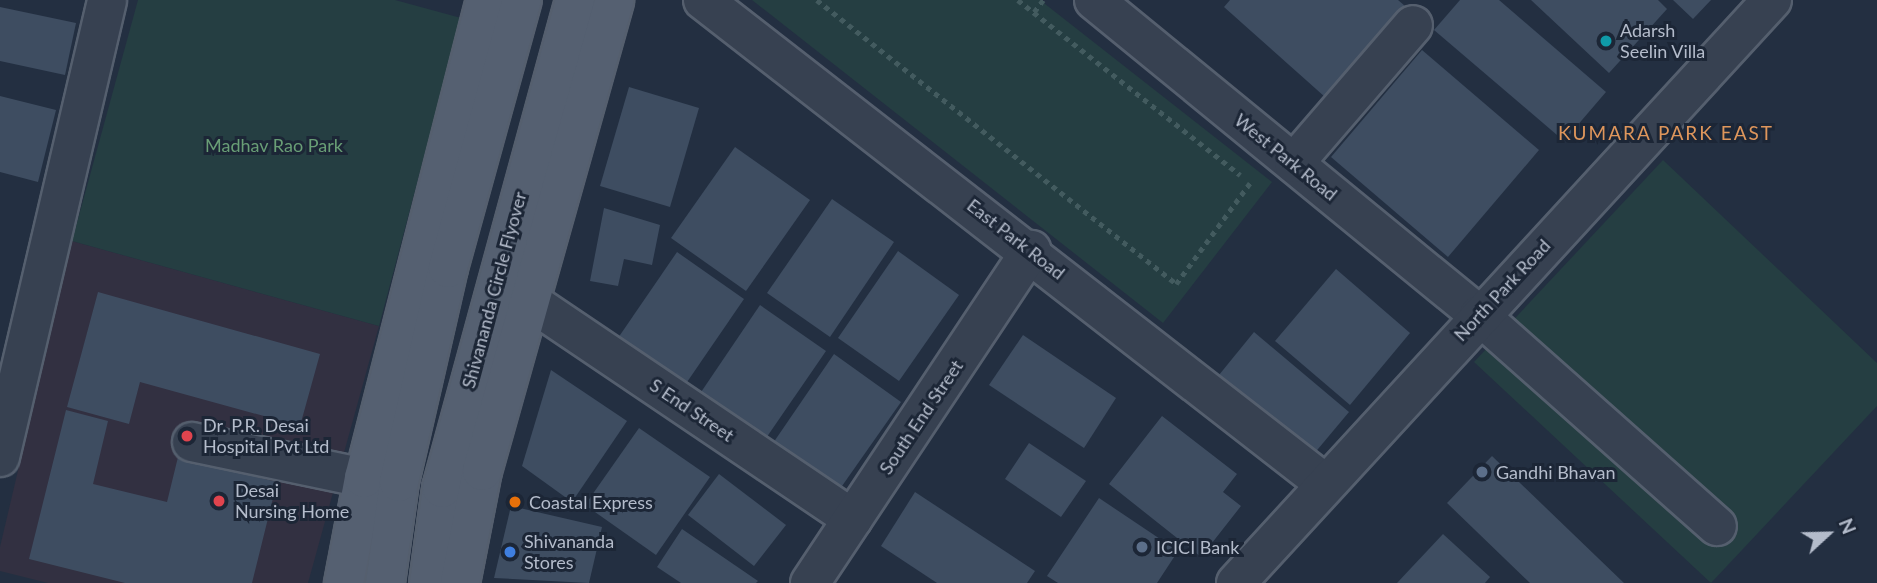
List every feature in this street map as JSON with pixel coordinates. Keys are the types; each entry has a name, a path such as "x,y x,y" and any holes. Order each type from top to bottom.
{"main road":[{"path":"344,583 364,478 486,0"},
{"path":"385,583 399,482 448,268 522,0"},
{"name":"Shivananda Circle Flyover","path":"429,583 442,488 493,286 575,0"},
{"path":"460,583 482,471 614,0"}],"street":[{"path":"0,457 107,0"},
{"name":"East Park Road","path":"703,0 1031,250 1324,483"},
{"name":"West Park Road","path":"1094,0 1479,315 1717,526"},
{"name":"North Park Road","path":"1236,583 1324,483 1772,0"},
{"path":"1294,163 1413,24"},
{"name":"South End Street","path":"810,583 1031,250"},
{"name":"S End Street","path":"531,302 853,519"},
{"path":"192,442 364,478"}],"path":[{"path":"817,0 1176,284 1253,185 1018,0"},
{"path":"1034,12 1043,0"}],"shaded area":[{"name":"Dr. P.R. Desai Hospital Pvt Ltd","path":"72,241 379,326 308,583 48,583 0,571 0,547"}],"green space":[{"name":"Madhav Rao Park","path":"138,0 395,0 461,18 379,326 72,241"},
{"path":"752,0 1040,0 1272,182 1163,323"},
{"path":"1663,160 1877,363 1877,406 1711,583 1474,362"}],"building":[{"path":"1230,0 1398,0 1405,6 1325,97 1224,7"},
{"path":"1460,0 1499,0 1606,92 1564,141 1434,30"},
{"name":"Adarsh Seelin Villa","path":"1531,0 1658,0 1667,9 1609,73"},
{"path":"1673,0 1711,0 1693,19"},
{"path":"0,7 76,23 65,75 0,61"},
{"path":"1422,50 1539,150 1448,257 1331,157"},
{"path":"629,87 699,108 670,207 600,186"},
{"path":"0,96 56,110 38,182 0,172"},
{"path":"735,147 810,200 746,291 671,238"},
{"path":"832,199 894,242 830,337 767,293"},
{"path":"604,208 660,225 652,265 624,259 618,286 590,281"},
{"path":"898,251 959,295 899,381 838,338"},
{"path":"677,252 744,299 685,385 618,338"},
{"path":"1336,269 1410,333 1350,405 1275,341"},
{"path":"98,292 320,354 300,426 140,382 129,424 67,407"},
{"path":"760,305 826,351 760,447 695,401"},
{"path":"1254,332 1349,412 1313,455 1219,375"},
{"path":"1023,335 1116,398 1084,448 989,385"},
{"path":"834,354 901,402 835,496 769,449"},
{"path":"551,370 627,421 572,502 522,466"},
{"path":"66,410 108,421 93,484 167,502 178,457 277,482 252,583 125,583 29,559"},
{"path":"1162,416 1237,474 1223,492 1241,506 1201,557 1109,484"},
{"path":"639,428 710,477 656,555 585,505"},
{"path":"1029,443 1086,481 1061,517 1005,479"},
{"path":"1492,456 1624,583 1530,583 1447,503"},
{"path":"719,474 786,525 754,566 688,515"},
{"path":"915,492 1035,571 1027,583 937,583 881,546"},
{"path":"1099,498 1178,551 1157,583 1058,583 1047,576"},
{"path":"511,506 602,527 589,583 494,578"},
{"path":"682,529 758,581 681,583 657,567"},
{"path":"1443,534 1490,577 1485,583 1397,583"}],"place":[{"name":"Adarsh Seelin Villa","path":"1606,41"},
{"name":"Dr. P.R. Desai Hospital Pvt Ltd","path":"187,436"},
{"name":"Gandhi Bhavan","path":"1482,472"},
{"name":"Desai Nursing Home","path":"219,501"},
{"name":"Coastal Express","path":"515,502"},
{"name":"ICICI Bank","path":"1142,547"},
{"name":"Shivananda Stores","path":"510,552"}],"district":[{"name":"KUMARA PARK EAST","path":"1666,133"}]}
